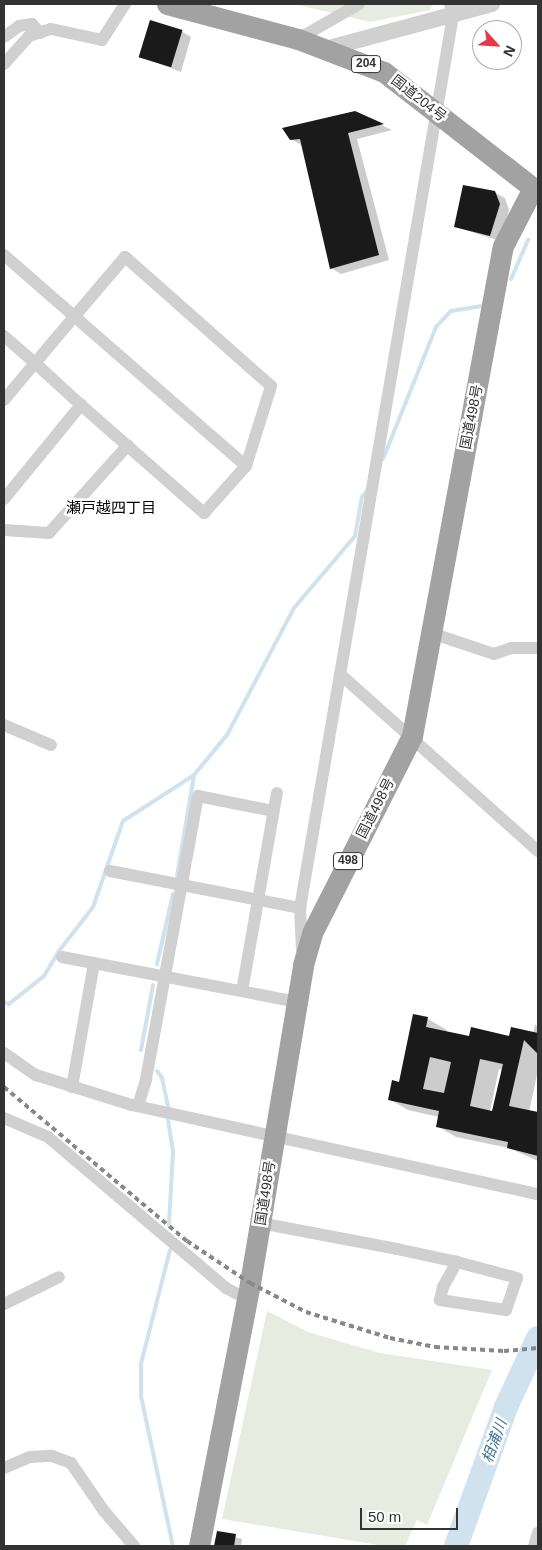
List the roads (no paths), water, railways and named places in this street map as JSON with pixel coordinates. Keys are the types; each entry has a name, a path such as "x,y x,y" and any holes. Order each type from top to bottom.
{"highway":[{"name":"国道204号","path":"167,4 329,48 384,72 536,190"},
{"name":"国道498号","path":"199,1546 247,1299 303,965 313,931 412,736 503,246 536,190"}],"street":[{"path":"4,64 29,36 51,30 102,40 125,4"},
{"path":"298,39 359,4"},
{"path":"329,48 361,37 402,31 452,10 492,4"},
{"path":"303,965 300,908 452,10"},
{"path":"4,37 19,26 32,24 40,33"},
{"path":"4,255 73,318 246,466"},
{"path":"4,336 35,363 81,405 204,513 246,466 271,386 126,257 73,318 35,363 4,400"},
{"path":"4,499 81,405"},
{"path":"4,530 49,532 128,445"},
{"path":"431,634 494,654 511,648 538,648"},
{"path":"340,674 412,736 455,779 538,851"},
{"path":"4,725 51,745"},
{"path":"242,991 272,811 277,792"},
{"path":"138,1106 146,1080 163,976 198,796 272,811"},
{"path":"110,871 300,908"},
{"path":"62,957 296,1002"},
{"path":"72,1087 94,963"},
{"path":"4,1053 36,1074 72,1087 138,1106 538,1194"},
{"path":"4,1118 48,1137 226,1288 247,1299"},
{"path":"260,1223 457,1262 517,1278 506,1310 440,1300 443,1287 457,1262"},
{"path":"4,1304 59,1277"},
{"path":"4,1468 30,1457 52,1456 71,1463 104,1511 134,1546"},
{"path":"534,1546 538,1533"}],"waterway":[{"path":"511,279 528,240"},
{"path":"383,459 436,327 451,311 481,306"},
{"path":"4,1002 9,1004 44,976 59,951 93,907 123,821 194,775 227,735 294,608 355,536 362,497 367,491"},
{"path":"177,876 194,775"},
{"path":"157,964 173,894"},
{"path":"141,1050 153,985"},
{"path":"157,1071 162,1078 168,1106"},
{"path":"168,1120 173,1151 169,1225"},
{"path":"170,1250 141,1364 141,1396 173,1546"},
{"name":"相浦川","path":"456,1546 506,1407 538,1338"}],"railway":[{"path":"4,1087 187,1241 250,1283 306,1312 390,1338 435,1347 504,1351 538,1348"}],"district":[{"name":"瀬戸越四丁目","path":"111,508"}]}
